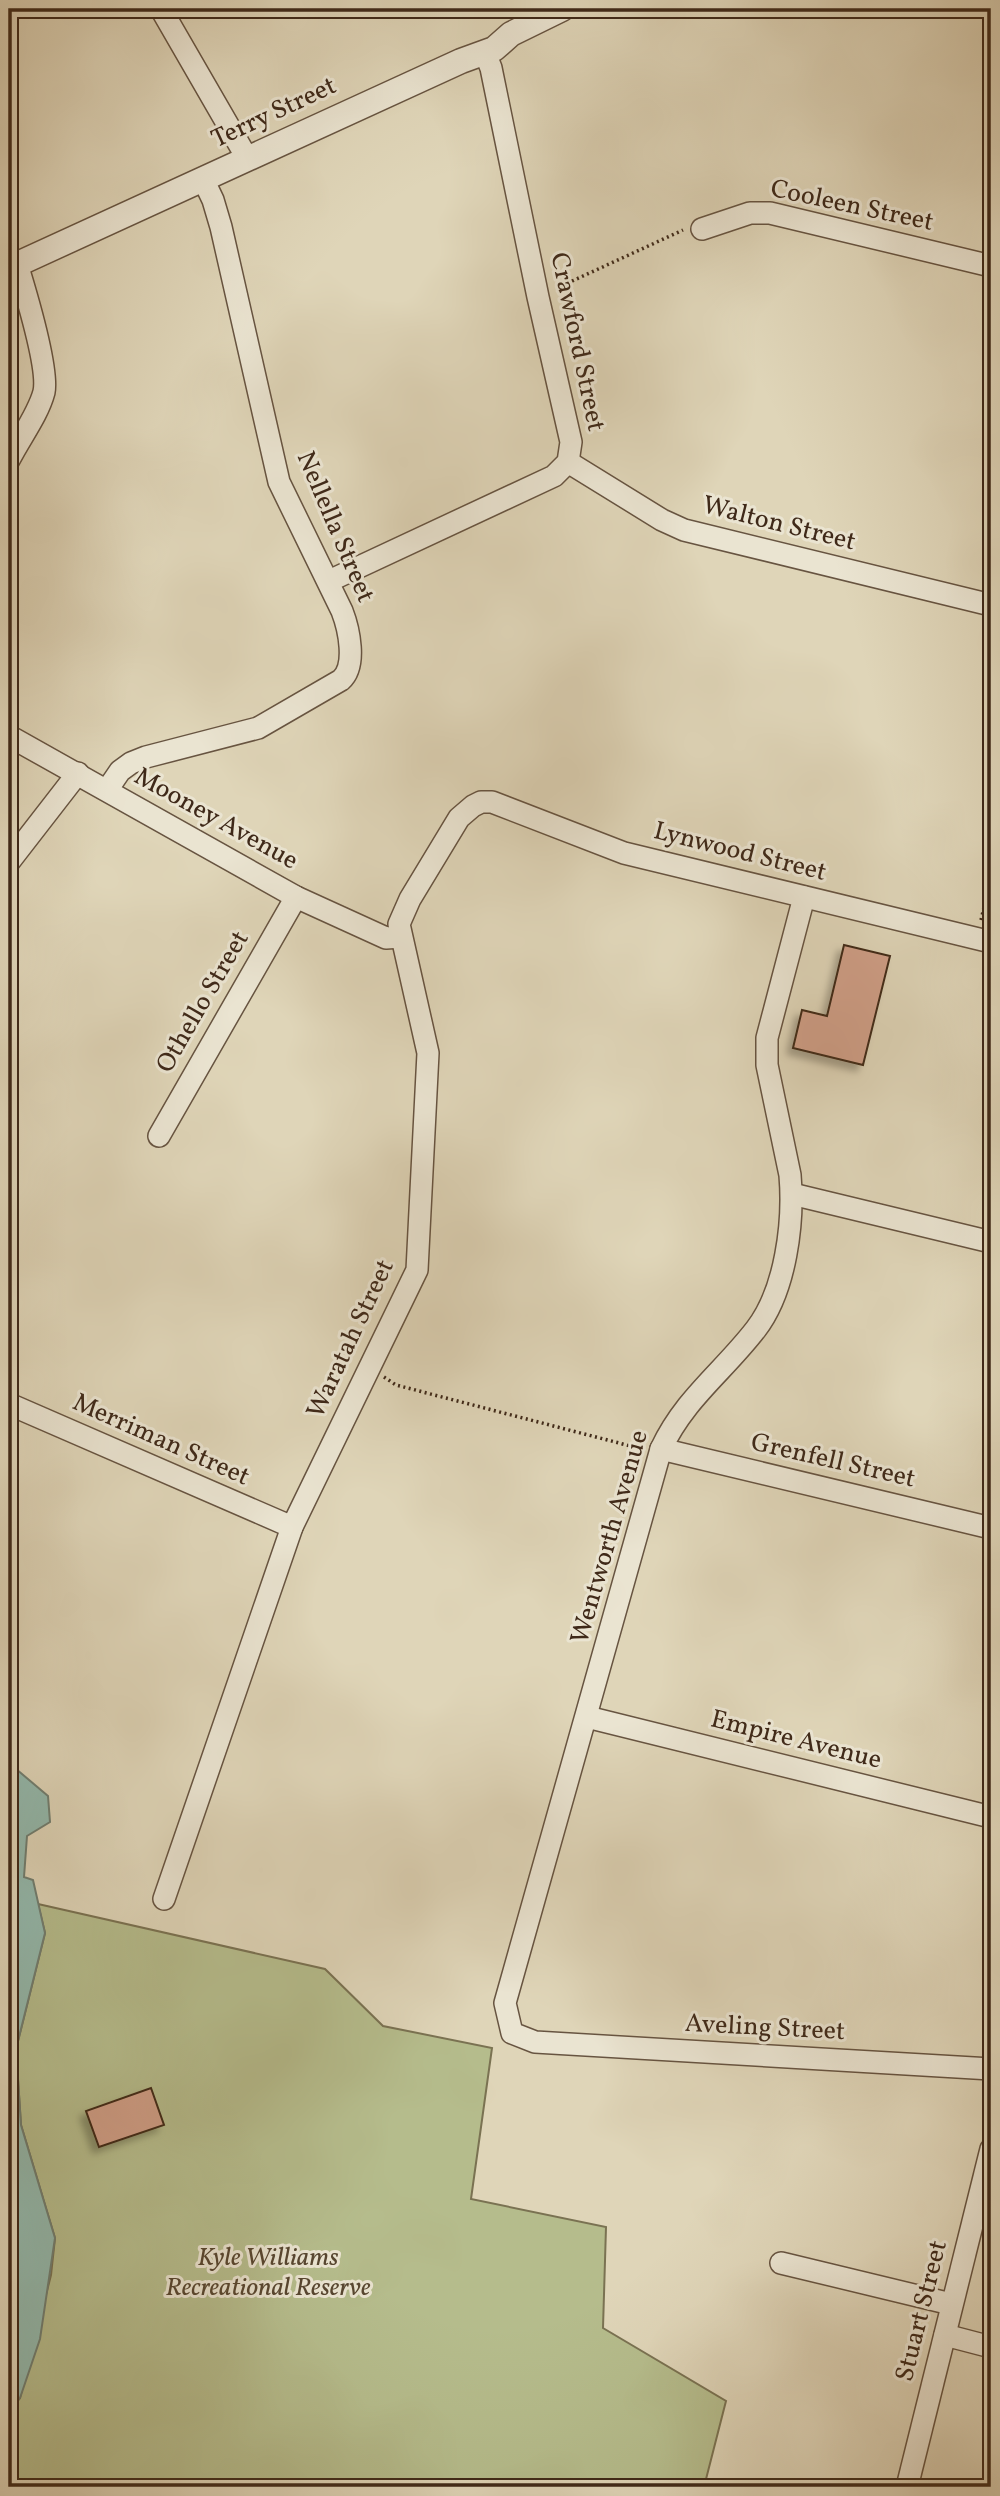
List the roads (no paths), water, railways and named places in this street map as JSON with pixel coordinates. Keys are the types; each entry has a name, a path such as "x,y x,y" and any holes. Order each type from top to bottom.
{"street":[{"path":"161,9 247,158"},
{"name":"Terry Street","path":"13,266 461,61 494,49 528,15 562,9"},
{"name":"Crawford Street","path":"329,581 554,476 568,462 571,442 491,68 485,53"},
{"name":"Nellella Street","path":"107,790 120,771 146,757 258,729 345,677 350,654 345,619 279,482 221,227 203,179"},
{"name":"Cooleen Street","path":"702,229 750,213 770,213 991,266"},
{"path":"9,460 39,405 45,384 28,298 13,266"},
{"name":"Walton Street","path":"568,462 662,520 684,530 991,605"},
{"name":"Mooney Avenue","path":"9,736 296,897 386,938 401,937"},
{"path":"9,862 78,773"},
{"name":"Lynwood Street","path":"481,802 498,804 614,850 984,940"},
{"name":"Waratah Street","path":"164,1899 292,1527 419,1263 428,1052 399,924 410,899 459,818 481,802"},
{"name":"Othello Street","path":"159,1136 296,897"},
{"name":"Wentworth Avenue","path":"535,2042 512,2033 506,2003 653,1472 673,1424 691,1399 767,1313 776,1293 783,1264 792,1194 768,1065 767,1038 804,897"},
{"path":"792,1194 991,1242"},
{"name":"Merriman Street","path":"9,1404 292,1527"},
{"name":"Grenfell Street","path":"661,1449 991,1528"},
{"name":"Empire Avenue","path":"587,1717 991,1817"},
{"name":"Aveling Street","path":"535,2042 991,2069"},
{"name":"Stuart Street","path":"907,2487 991,2149"},
{"path":"780,2263 951,2304"},
{"path":"945,2335 991,2347"}],"water":[{"path":"9,1763 48,1796 50,1822 27,1836 24,1877 33,1880 45,1933 16,2049 21,2125 55,2238 40,2339 20,2398 9,2411"}],"park label":[{"name":"Kyle Williams Recreational Reserve","path":"268,2273"}]}
